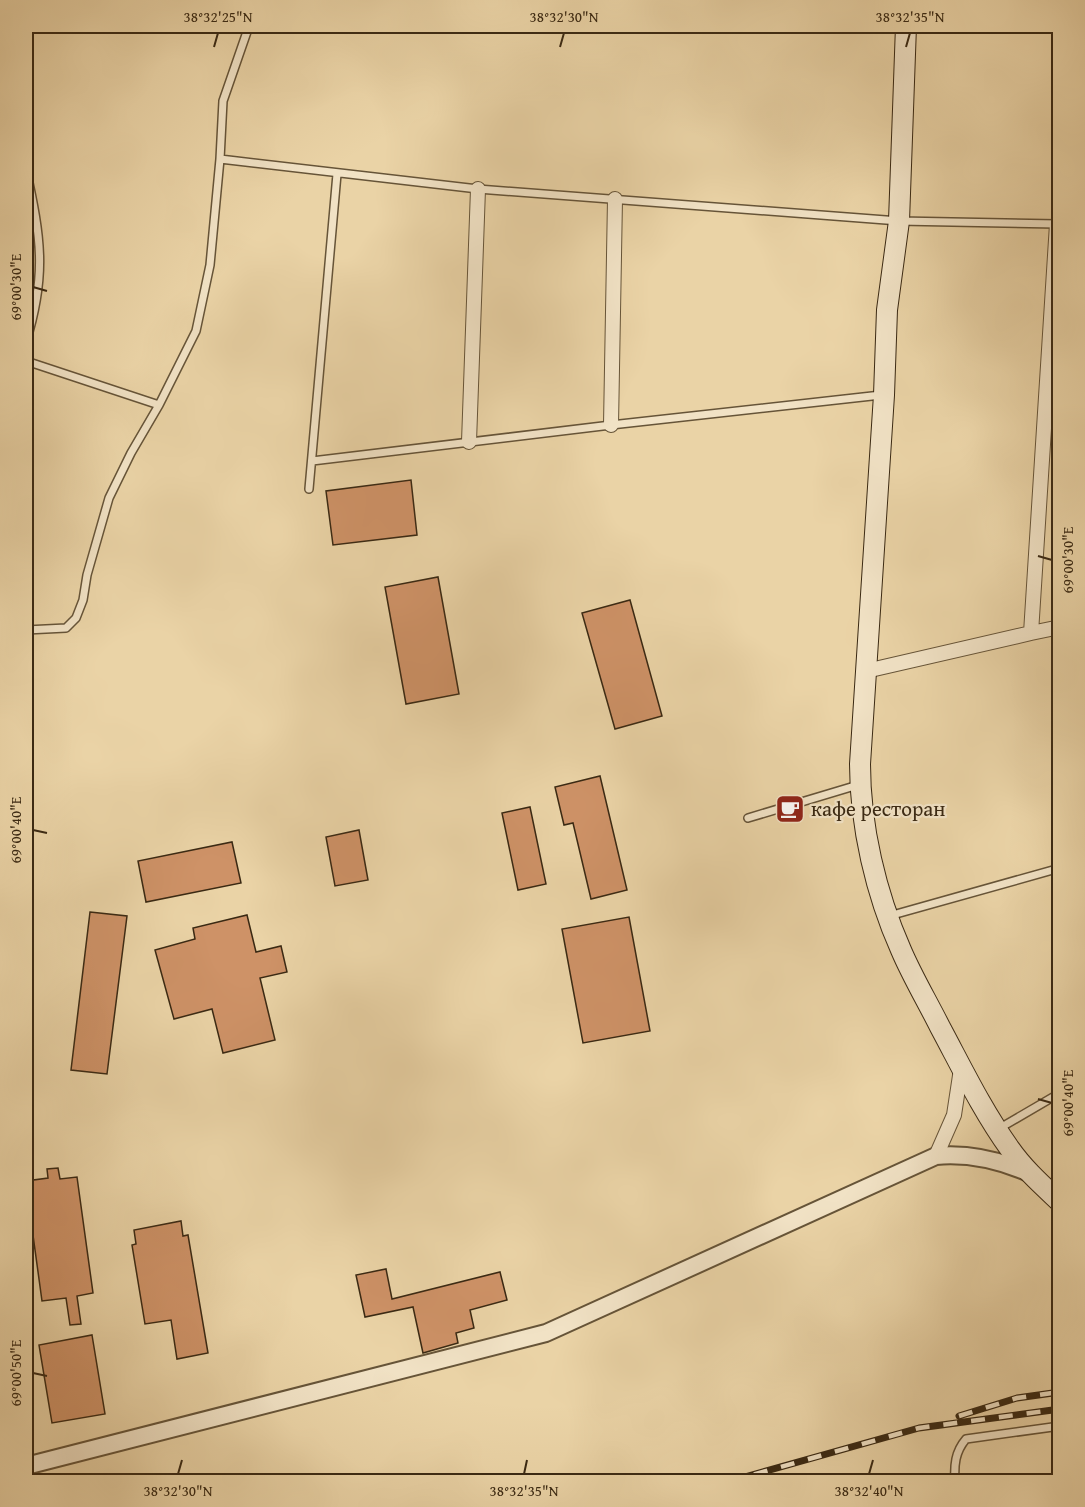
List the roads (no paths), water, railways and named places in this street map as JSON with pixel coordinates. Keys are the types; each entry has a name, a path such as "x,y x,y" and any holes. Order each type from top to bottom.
{"main road":[{"path":"906,26 899,221 886,310 884,395 866,671 860,784 863,818 870,855 888,917 901,951 961,1069 1011,1150 1029,1173 1059,1202"}],"street":[{"path":"469,442 478,189"},
{"path":"611,425 615,199"},
{"path":"1031,633 1058,224"},
{"path":"866,671 1059,627"},
{"path":"936,1156 954,1114 961,1069"},
{"path":"26,1466 546,1333 936,1156 970,1155 1004,1163 1029,1173"}],"lane":[{"path":"26,630 66,628 76,618 83,600 87,575 109,498 196,331 210,265 223,101 249,26"},
{"path":"220,159 478,189 899,221 1058,224"},
{"path":"26,169 40,253 40,284 26,342"},
{"path":"309,489 337,174"},
{"path":"26,361 159,405"},
{"path":"312,461 884,395"},
{"path":"748,818 860,784"},
{"path":"888,917 1059,868"},
{"path":"997,1130 1059,1093"},
{"path":"955,1482 957,1449 966,1439 1059,1426"}],"railway":[{"path":"959,1416 1017,1398 1060,1392"},
{"path":"727,1482 919,1428 1060,1409"}],"place":[{"name":"кафе ресторан","path":"790,809"}]}
